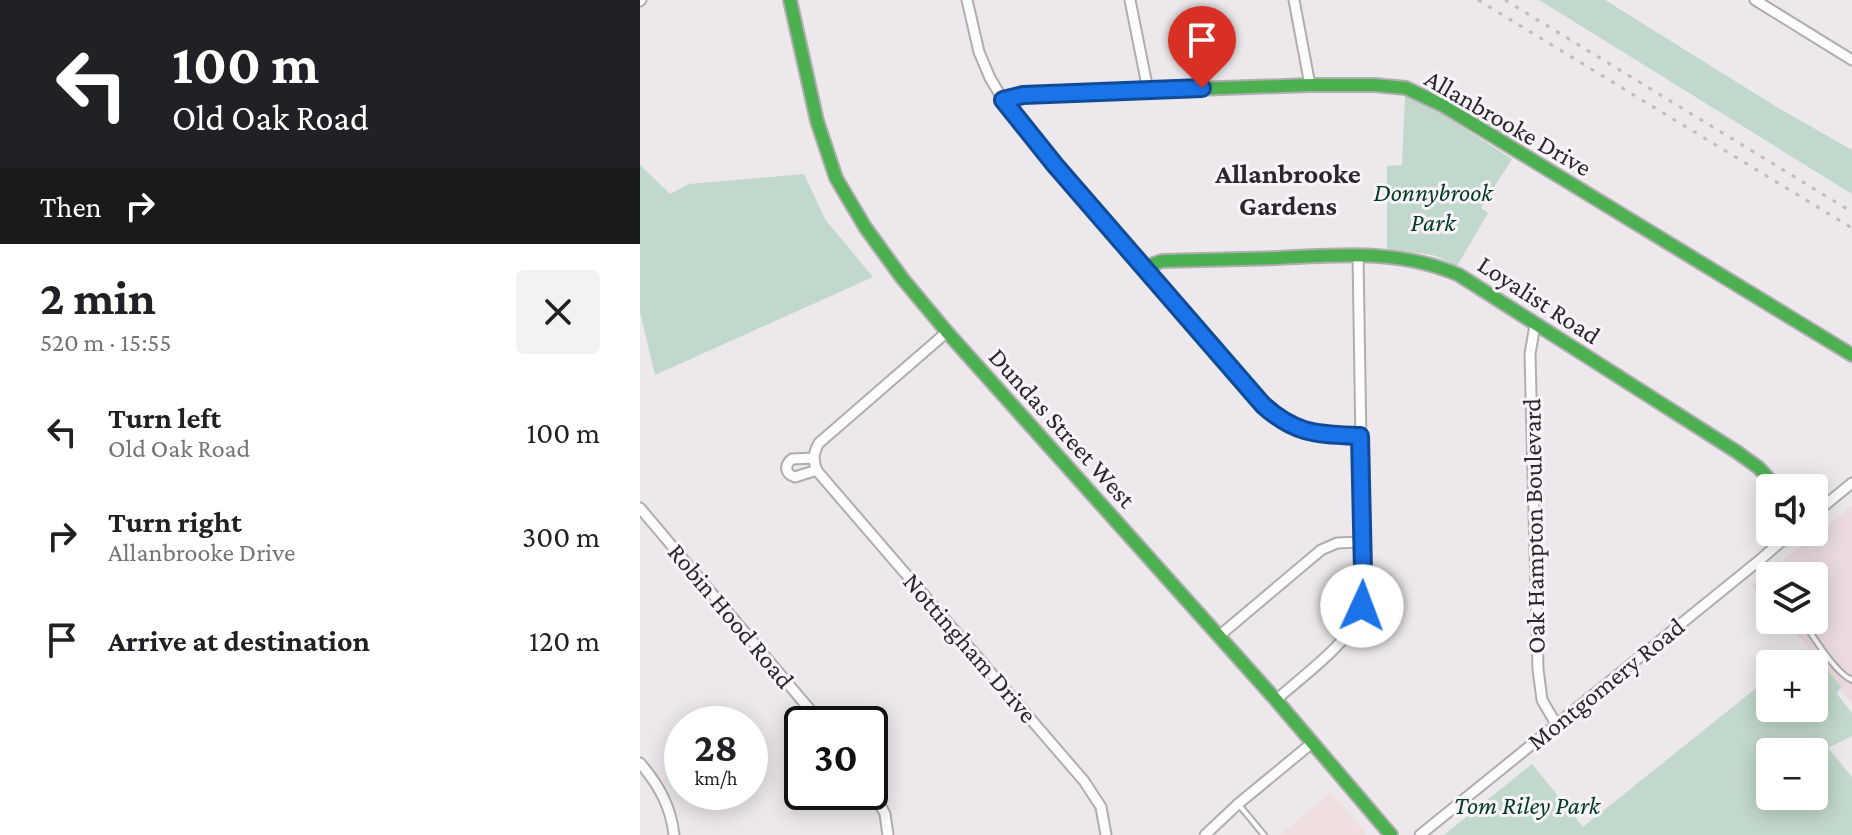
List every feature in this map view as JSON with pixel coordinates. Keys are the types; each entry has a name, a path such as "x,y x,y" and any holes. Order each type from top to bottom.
{"street":[{"name":"Dundas Street West","path":"790,0 817,121 836,178 865,227 947,332 1276,700 1391,835"},
{"path":"967,0 979,52 1003,100 1055,165 1263,405 1289,425 1310,432 1360,436"},
{"path":"1130,0 1148,90"},
{"path":"1294,0 1310,85"},
{"path":"1755,0 1852,60"},
{"name":"Allanbrooke Drive","path":"1003,100 1023,95 1310,85 1406,88 1421,94 1852,355"},
{"path":"1276,700 1342,640 1357,618 1363,594 1358,255"},
{"name":"Loyalist Road","path":"1145,267 1162,261 1358,255 1394,256 1439,265 1737,452 1764,474"},
{"name":"Oak Hampton Boulevard","path":"1535,325 1530,354 1537,660 1542,700 1556,724"},
{"path":"817,470 795,477 789,475 787,463 792,459 814,458 819,443 947,332"},
{"name":"Nottingham Drive","path":"814,458 817,470 1084,781 1100,803 1106,835"},
{"path":"1828,503 1852,483"},
{"name":"Robin Hood Road","path":"640,508 807,706"},
{"path":"1219,636 1321,550 1337,543 1362,542"},
{"name":"Montgomery Road","path":"1420,835 1776,546"},
{"path":"1205,835 1312,743"},
{"path":"640,763 662,792 674,835"},
{"path":"883,810 888,835"}],"lane":[{"path":"1811,634 1846,678 1852,680"},
{"path":"1238,804 1264,835"}],"shaded area":[{"path":"1852,506 1852,704 1828,673 1828,650 1811,650 1797,634 1828,634 1828,562 1781,562 1801,546 1828,546 1828,525"},
{"path":"1331,792 1366,833 1364,835 1280,835"}],"green space":[{"path":"1539,0 1605,0 1852,150 1852,194"},
{"name":"Donnybrook Park","path":"1405,95 1426,104 1512,159 1481,208 1488,213 1457,266 1433,255 1387,249 1387,166 1402,165"},
{"path":"640,165 670,194 689,184 804,174 825,219 873,277 655,375 640,312"},
{"name":"Tom Riley Park","path":"1828,671 1841,686 1837,694 1852,713 1852,736 1828,748 1852,777 1852,835 1444,835 1532,764 1583,827 1756,688 1756,722 1828,722"}],"railway":[{"path":"1478,0 1852,228"},
{"path":"1505,0 1852,212"}],"traffic: fast":[{"path":"790,0 817,121 836,178 865,227 947,332 1276,700 1391,835"},
{"path":"1003,100 1023,95 1310,85 1406,88 1442,105 1852,355"},
{"path":"1145,267 1162,261 1348,255 1392,257 1437,267 1459,275 1737,452 1764,474"}],"district":[{"name":"Allanbrooke Gardens","path":"1288,189"}],"route":[{"path":"1202,88 1023,95 1003,100 1055,165 1263,405 1300,430 1360,436 1362,606"}]}
